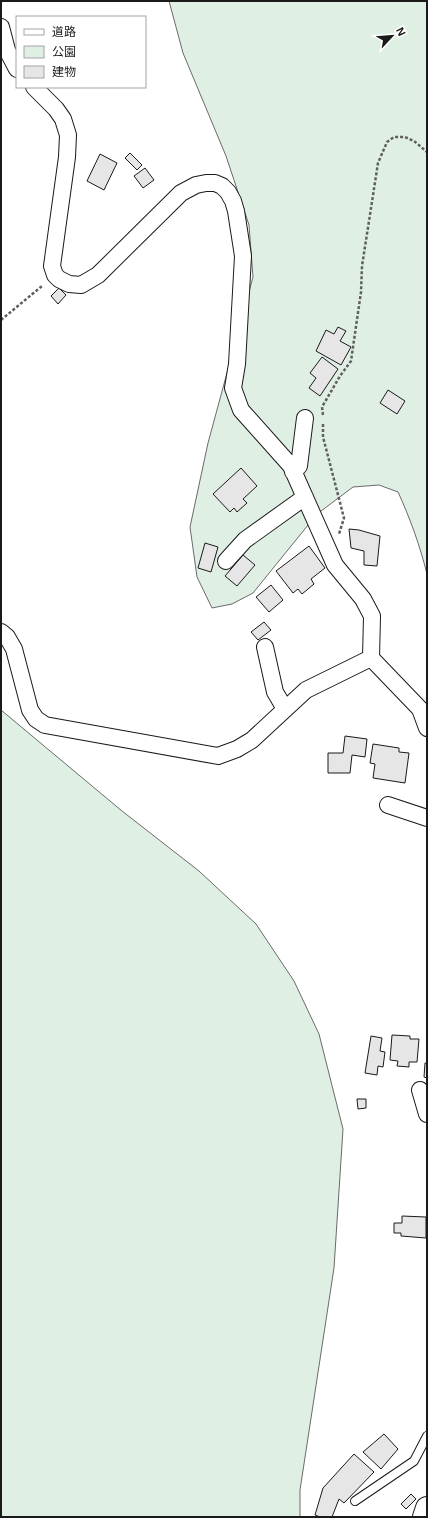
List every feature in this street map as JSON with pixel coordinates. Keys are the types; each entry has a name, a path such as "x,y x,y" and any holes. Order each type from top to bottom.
{"highway":[{"path":"424,1517 427,1508"}],"street":[{"path":"1,27 7,50 16,67"},
{"path":"35,88 56,109 63,119 68,135 67,156 52,266 55,275 59,279 69,284 81,285 98,275 181,193 206,183 215,183 222,186 228,192 236,211 244,256 237,364 233,388 241,410 291,466 335,565 363,599 372,616 371,658 420,709 427,728"},
{"path":"293,472 300,466 305,418"},
{"path":"226,561 245,540 305,497"},
{"path":"1,632 7,637 14,649 30,710 36,719 45,725 218,756 237,749 252,740 306,690 371,658"},
{"path":"265,647 275,692 285,709"},
{"path":"388,805 427,818"},
{"path":"420,1090 427,1114"}],"lane":[{"path":"355,1501 414,1461 427,1436"}],"path":[{"path":"330,555 336,544 344,518 323,437 322,407 340,376 351,361 361,292 362,266 378,163 387,142 394,137 405,137 414,141 427,152"},
{"path":"1,320 55,275"}],"green space":[{"path":"169,1 427,1 427,574 407,512 398,492 379,485 353,487 317,514 253,593 232,604 212,608 197,577 190,527 208,443 253,277 249,225 226,156 183,53"},
{"path":"1,710 122,811 199,871 256,924 294,981 319,1034 343,1129 334,1268 300,1490 300,1517 1,1517"}],"building":[{"path":"130,153 142,165 137,170 125,158"},
{"path":"100,154 117,163 104,190 87,181"},
{"path":"145,168 154,180 143,188 134,176"},
{"path":"59,288 66,295 58,304 51,296"},
{"path":"338,327 346,331 340,341 351,347 341,365 316,351 326,330 334,334"},
{"path":"322,357 338,369 320,396 309,388 316,378 310,373"},
{"path":"388,390 405,401 397,414 380,403"},
{"path":"241,468 257,486 243,499 247,503 237,512 234,508 230,512 213,494"},
{"path":"349,529 359,530 380,536 377,566 364,565 364,551 351,548"},
{"path":"205,543 218,547 211,572 198,568"},
{"path":"309,546 325,568 311,579 314,584 302,594 298,589 293,593 276,571"},
{"path":"243,555 255,565 237,586 225,576"},
{"path":"271,585 283,600 269,612 256,597"},
{"path":"264,622 271,630 258,640 251,632"},
{"path":"345,736 367,739 365,757 352,755 350,773 328,773 328,753 343,753"},
{"path":"373,744 399,748 399,752 409,753 405,783 373,778 375,764 370,763"},
{"path":"392,1035 410,1036 410,1039 419,1039 417,1062 409,1062 409,1067 397,1066 398,1061 390,1060"},
{"path":"371,1036 382,1038 380,1051 385,1052 383,1067 378,1066 377,1075 365,1073"},
{"path":"425,1063 427,1063 427,1078 424,1077"},
{"path":"357,1099 366,1099 366,1108 358,1109"},
{"path":"402,1216 426,1217 426,1238 401,1236 401,1233 394,1233 394,1223 402,1223"},
{"path":"384,1434 398,1449 381,1469 363,1452"},
{"path":"354,1454 374,1472 344,1503 339,1499 332,1517 320,1517 315,1515 323,1488"},
{"path":"411,1494 416,1499 406,1509 401,1504"}]}
